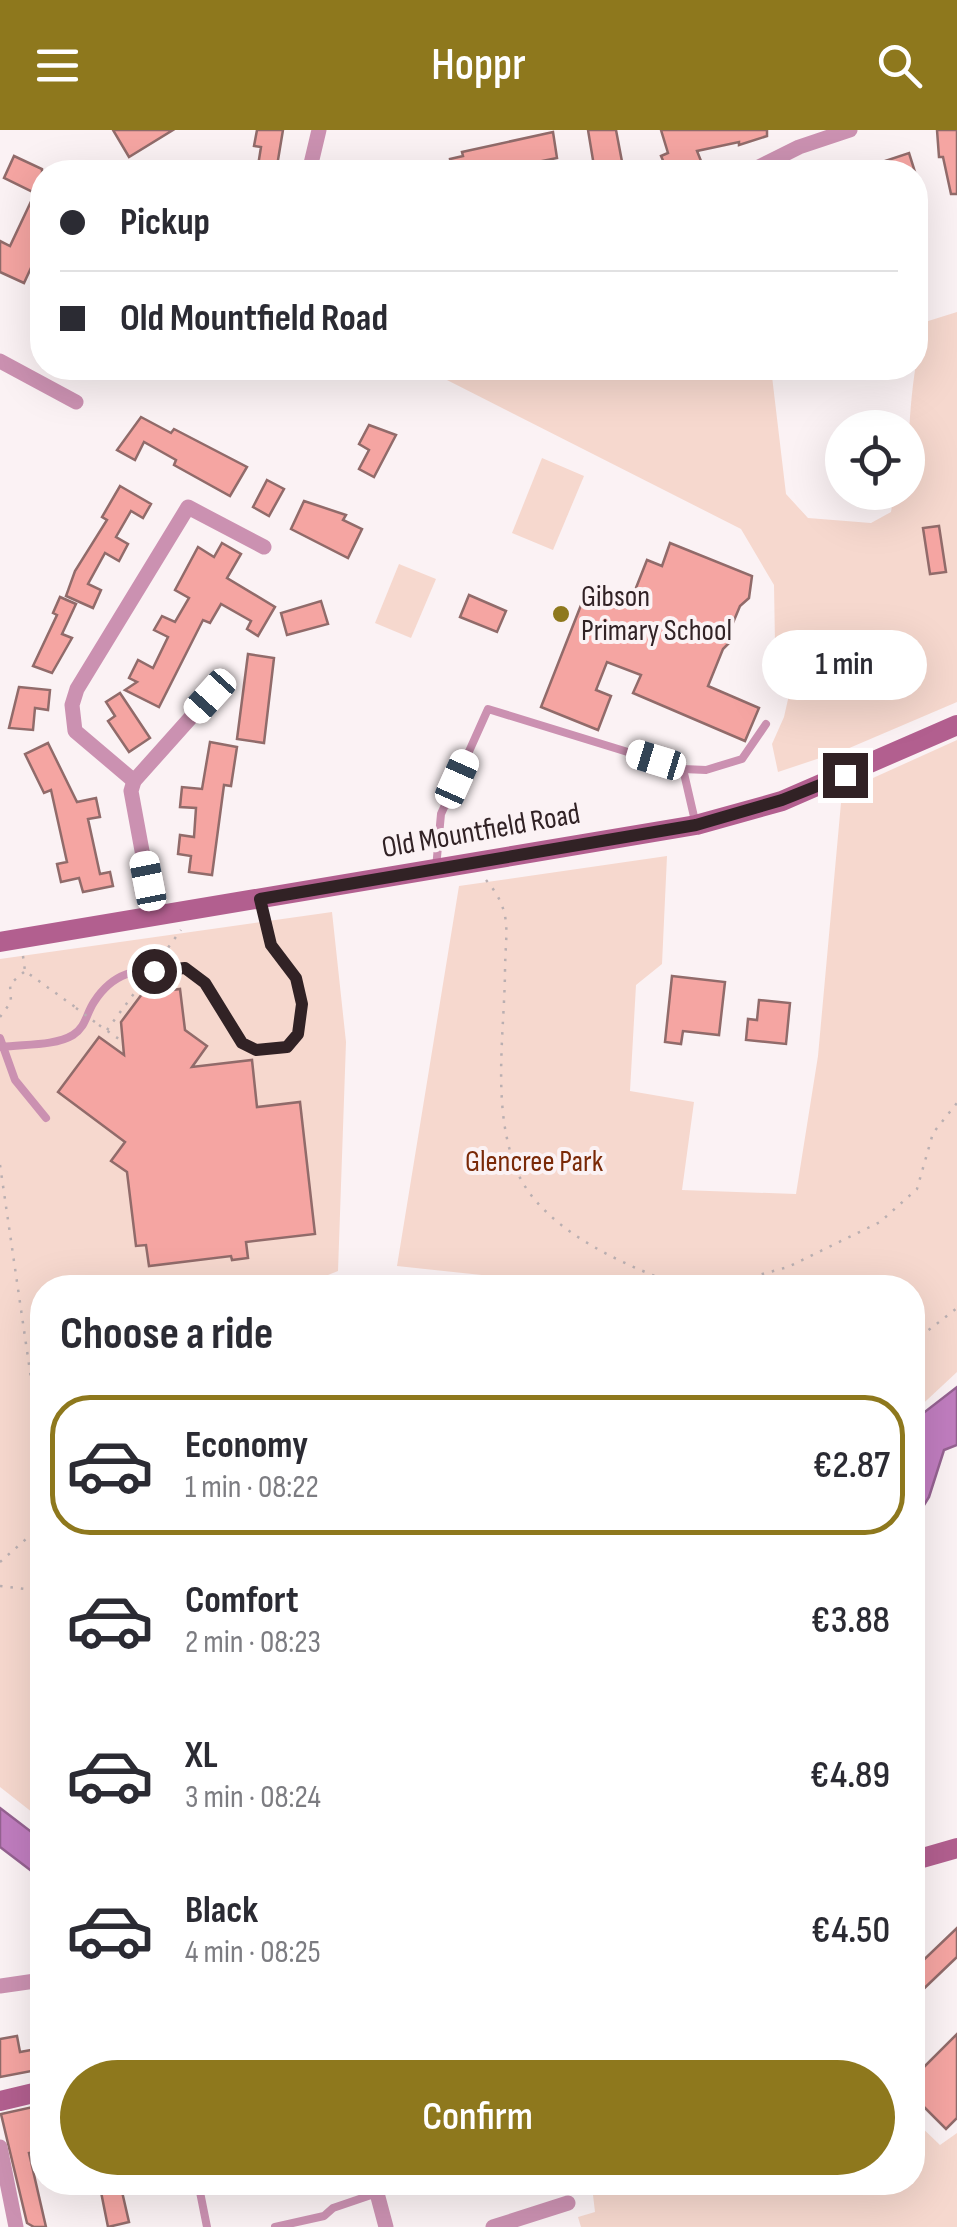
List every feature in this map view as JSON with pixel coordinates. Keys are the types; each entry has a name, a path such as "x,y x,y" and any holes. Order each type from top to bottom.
{"street":[{"path":"312,160 320,130"},
{"path":"772,160 799,146 850,130"},
{"path":"0,361 30,377"},
{"path":"35,380 76,402"},
{"path":"134,781 75,731 72,705 77,689 188,507 264,547"},
{"path":"154,916 131,791 134,781 210,696"},
{"name":"Old Mountfield Road","path":"0,942 696,825 782,800 957,725"},
{"path":"925,1857 957,1848"},
{"path":"0,1986 30,1982"},
{"path":"0,2101 30,2094"},
{"path":"0,2147 14,2227"},
{"path":"377,2195 386,2227"},
{"path":"494,2227 568,2203"}],"lane":[{"path":"436,870 442,814 488,709 682,769 706,770 742,759 766,724"},
{"path":"682,769 696,825"},
{"path":"46,1118 15,1080 1,1042 71,1037 83,1026 92,1004 112,979 123,973 185,968 205,983 242,1043 256,1050 287,1047 298,1034 302,1004 296,978 271,945 260,899"},
{"path":"201,2195 208,2227"},
{"path":"275,2227 324,2216 360,2195"},
{"path":"0,2224 14,2227"}],"path":[{"path":"473,863 506,906 502,1082 506,1127 517,1171 539,1204 577,1234 626,1266 651,1275"},
{"path":"106,1030 197,909"},
{"path":"22,940 25,971 122,1042"},
{"path":"0,1017 12,1002 10,984 25,971"},
{"path":"758,1275 788,1267 880,1222 917,1189 933,1133 957,1103"},
{"path":"0,1165 30,1371"},
{"path":"925,1333 957,1308"},
{"path":"0,1562 30,1536"},
{"path":"0,1586 30,1590"}],"green space":[{"path":"957,312 957,702 847,749 778,772 772,744 791,686 775,644 774,585 741,529 447,380 772,380 786,494 808,518 871,523 891,510 925,510 925,410 911,410 914,380 928,380 928,321"},
{"path":"542,458 584,476 553,550 512,533"},
{"path":"399,564 436,579 411,638 375,623"},
{"name":"Glencree Park","path":"957,740 957,1372 925,1402 925,1275 481,1275 397,1266 459,886 667,856 662,964 636,985 630,1091 694,1102 682,1190 796,1194 818,1056 842,792"},
{"path":"332,912 346,1042 338,1271 328,1275 30,1275 30,1811 0,1787 0,959"},
{"path":"925,2131 940,2145 957,2133 957,2227 581,2227 578,2217 595,2212 593,2195 925,2195"}],"shaded area":[{"path":"957,1387 957,1445 944,1450 925,1504 925,1412"},
{"path":"0,1808 30,1831 30,1870 0,1847"}],"building":[{"path":"113,130 173,130 129,157"},
{"path":"257,130 283,130 278,160 259,160 261,147 254,146"},
{"path":"588,130 616,130 622,160 593,160"},
{"path":"661,130 767,130 767,136 739,145 697,151 701,160 663,160 661,156 668,153"},
{"path":"937,130 957,130 957,194 951,194 943,157 939,157"},
{"path":"553,132 557,158 450,160 463,156 462,152"},
{"path":"909,153 911,160 888,160"},
{"path":"14,156 30,163 30,191 4,178"},
{"path":"30,204 30,270 24,283 0,272 0,241 10,246"},
{"path":"141,417 171,433 174,429 247,467 230,496 174,465 176,460 144,442 135,460 117,450"},
{"path":"369,425 396,435 374,477 359,469 369,450 359,444"},
{"path":"267,480 284,489 269,516 253,507"},
{"path":"120,486 151,504 143,518 131,511 116,537 128,544 119,561 105,553 88,584 101,590 93,608 66,596 75,571 107,520 102,517"},
{"path":"304,501 346,515 343,520 362,529 348,558 291,529"},
{"path":"939,526 946,572 930,574 923,528"},
{"path":"222,543 241,554 227,578 275,607 258,636 247,629 251,621 221,604 210,623 203,620 159,707 125,690 137,682 129,678 138,660 153,668 168,637 154,630 162,616 175,622 189,598 175,590 198,547 214,557"},
{"path":"670,543 752,576 749,598 740,606 730,630 732,640 723,649 708,686 759,708 745,741 633,693 641,675 607,662 596,690 611,696 598,730 541,707 585,595 617,608 622,594 632,598 647,560 662,566"},
{"path":"469,595 506,611 497,632 460,617"},
{"path":"60,597 76,604 62,634 72,638 52,673 33,666 57,615 53,613"},
{"path":"321,601 328,624 287,635 281,613"},
{"path":"248,654 274,658 264,743 237,739"},
{"path":"19,687 50,690 48,710 35,708 33,730 9,728"},
{"path":"120,693 150,738 129,752 108,721 115,716 106,702"},
{"path":"210,742 237,747 231,786 224,785 212,875 189,872 191,856 178,854 180,835 194,837 196,808 180,807 182,787 202,789"},
{"path":"48,743 77,802 96,798 100,817 88,819 100,874 110,872 113,886 83,892 79,878 61,882 57,864 67,862 51,790 44,793 25,754"},
{"path":"672,976 725,982 719,1035 683,1031 681,1044 665,1042"},
{"path":"180,989 185,1030 207,1046 192,1067 252,1060 257,1107 300,1102 315,1234 246,1242 248,1258 232,1260 231,1256 149,1266 146,1245 136,1246 127,1172 111,1161 125,1142 58,1092 99,1037 124,1055 121,1022 142,994"},
{"path":"759,1000 790,1003 786,1044 746,1040 748,1019 757,1020"},
{"path":"957,1928 957,1957 925,1988 925,1959"},
{"path":"957,2034 957,2118 946,2129 925,2108 925,2066"},
{"path":"17,2036 20,2052 30,2050 30,2071 0,2077 0,2039"},
{"path":"30,2108 30,2195 39,2195 46,2227 27,2223 1,2114"},
{"path":"102,2195 123,2195 129,2222 108,2227"}],"place":[{"name":"Gibson Primary School","path":"561,614"}],"route":[{"path":"154,971 185,968 205,983 231,1019 242,1043 256,1050 287,1047 298,1034 302,1004 296,978 271,945 260,899 696,825 782,800 845,775"}]}
